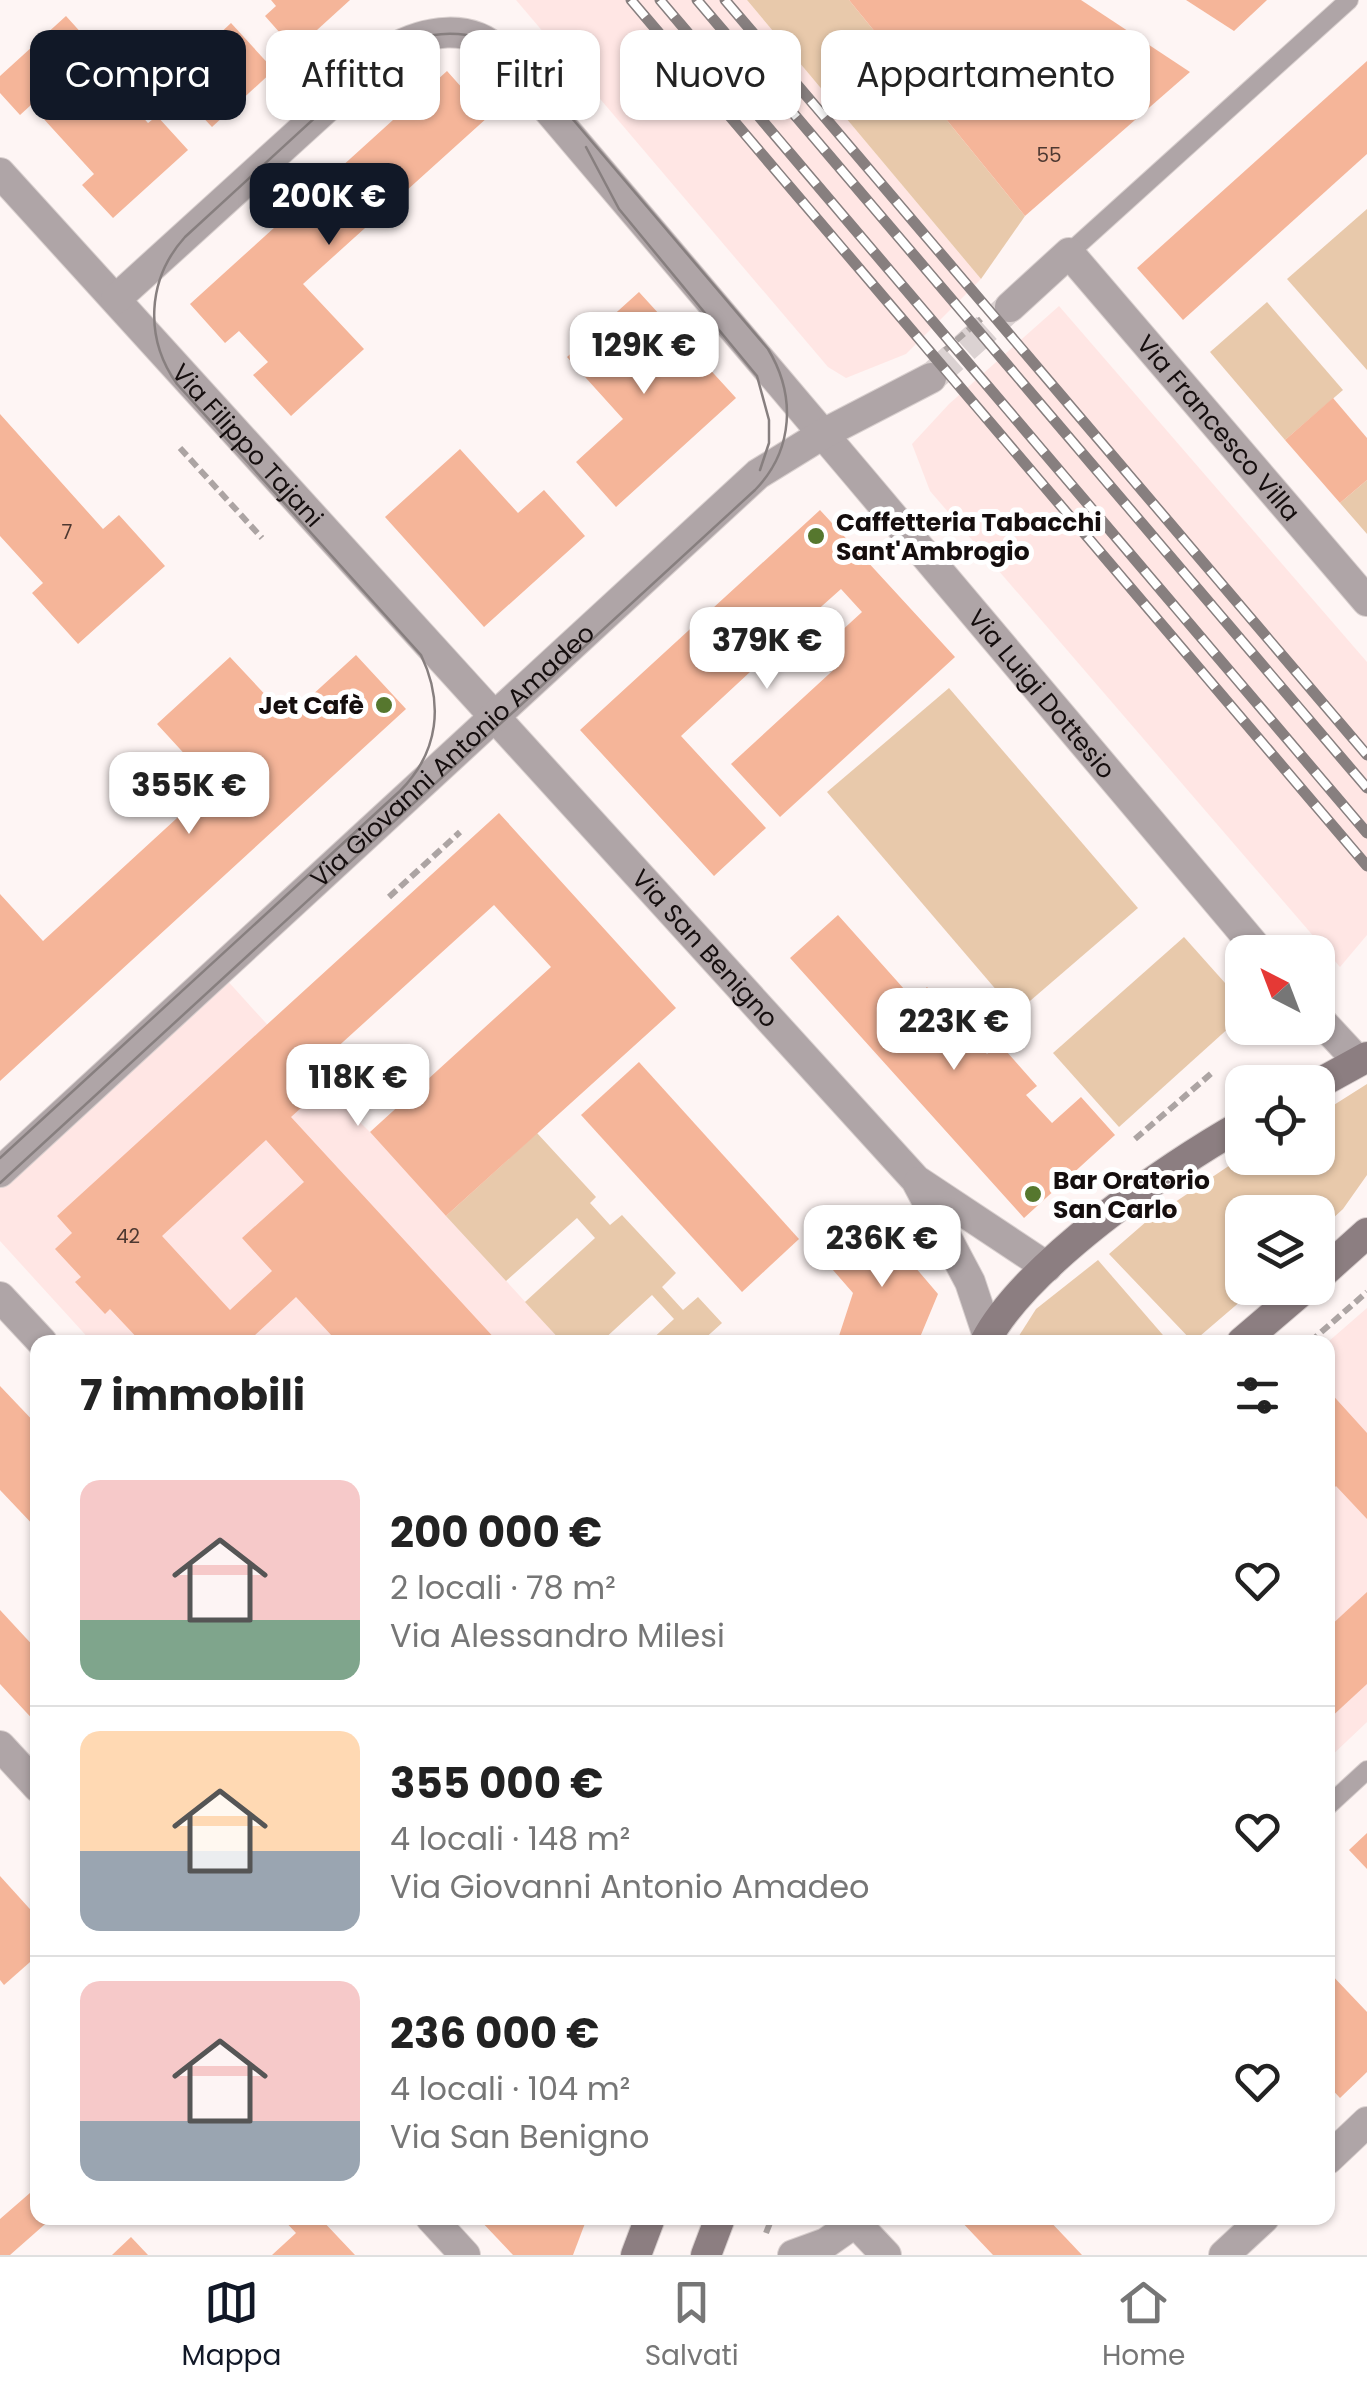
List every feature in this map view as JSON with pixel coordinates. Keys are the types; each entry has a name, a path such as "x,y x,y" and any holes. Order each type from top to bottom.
{"street":[{"name":"Via Luigi Dottesio","path":"116,299 380,58 431,34 465,34 484,39 501,54 1246,935"},
{"name":"Via Filippo Tajani","path":"0,173 492,717"},
{"path":"1000,309 1069,253"},
{"name":"Via Francesco Villa","path":"1069,253 1367,601"},
{"name":"Via Giovanni Antonio Amadeo","path":"0,1172 758,474 934,368"},
{"name":"Via San Benigno","path":"492,717 916,1180 1047,1267"},
{"path":"1335,1034 1362,1059 1335,1074"},
{"path":"990,1335 1018,1293 1047,1267 1156,1179 1225,1136"},
{"name":"Via San Benigno","path":"916,1180 970,1282 986,1335"},
{"path":"1335,1262 1367,1233"},
{"path":"0,1296 36,1335"},
{"path":"1250,1335 1285,1305"},
{"path":"0,1746 30,1778"},
{"path":"1335,2152 1367,2122"},
{"path":"437,2225 465,2255"},
{"path":"636,2255 647,2225"},
{"path":"706,2255 717,2225"},
{"path":"793,2255 826,2243 847,2225"},
{"path":"858,2225 886,2255"},
{"path":"1224,2255 1256,2225"}],"lane":[{"path":"1069,253 1349,0"},
{"path":"1335,1800 1367,1770"}],"path":[{"path":"934,368 1000,309"},
{"path":"180,448 262,538"},
{"path":"389,898 460,832"},
{"path":"1136,1139 1213,1072"},
{"path":"1318,1335 1367,1292"},
{"path":"766,2234 769,2225"}],"shaded area":[{"path":"516,0 747,0 772,30 620,30 620,120 801,120 801,64 821,88 821,120 848,120 981,279 906,354 846,378 828,367 600,99 600,30 542,30"},
{"path":"747,0 849,0 873,30 821,30 821,88 801,64 801,30 772,30"},
{"path":"848,120 947,120 1025,216 981,279"},
{"path":"1367,209 1367,370 1287,279"},
{"path":"1267,302 1343,390 1285,440 1210,352"},
{"path":"1059,306 1367,662 1367,935 1340,967 1335,961 1335,935 1312,935 930,491 912,444 949,404"},
{"path":"1367,480 1367,534 1340,503"},
{"path":"949,688 1138,908 1016,1013 827,792"},
{"path":"1184,937 1225,983 1225,1031 1119,1127 1053,1053"},
{"path":"225,978 556,1335 86,1335 0,1241 0,1185"},
{"path":"1367,1084 1367,1175 1335,1216 1335,1195 1225,1195 1225,1305 1236,1305 1201,1335 1186,1335 1109,1254 1147,1221 1225,1168 1225,1175 1335,1175 1335,1104"},
{"path":"537,1133 596,1197 590,1203 610,1225 622,1215 676,1273 662,1287 683,1310 698,1297 722,1323 709,1335 657,1335 674,1319 652,1295 609,1335 556,1335 525,1302 595,1238 577,1218 506,1281 446,1216"},
{"path":"1098,1260 1163,1335 1019,1335 1036,1309"},
{"path":"1367,1308 1367,1722 1335,1752 1335,1336"}],"building":[{"path":"271,0 350,0 317,30 277,30 265,16 276,6"},
{"path":"849,0 1081,0 1126,30 873,30"},
{"path":"1186,0 1267,0 1234,31"},
{"path":"66,16 79,30 51,30"},
{"path":"246,39 266,61 266,77 246,96"},
{"path":"1150,46 1190,72 1150,107"},
{"path":"30,49 30,106 20,115 0,93 0,76"},
{"path":"1367,61 1367,154 1183,320 1137,268"},
{"path":"447,71 460,86 460,120 485,120 303,284 364,349 291,416 253,375 268,362 239,331 225,343 190,304 393,120 440,120 440,77"},
{"path":"45,120 161,120 188,150 113,218 82,185 94,174"},
{"path":"947,120 1135,120 1025,216"},
{"path":"639,292 699,367 704,363 736,398 616,507 576,462 623,419 567,357"},
{"path":"1333,398 1367,438 1367,480 1340,503 1285,440"},
{"path":"0,414 103,529 119,515 165,566 78,644 32,593 43,583 0,536"},
{"path":"460,449 518,513 544,490 585,536 484,627 385,517"},
{"path":"820,510 955,657 780,817 731,764 841,663 826,645 862,612 841,589 804,622 681,736 766,828 714,876 580,730"},
{"path":"356,655 406,709 0,1081 0,894 43,941 213,785 157,724 230,657 287,718"},
{"path":"499,813 676,1008 446,1216 370,1132 551,967 494,905 311,1071 324,1087 291,1117 492,1335 331,1335 296,1297 255,1335 134,1335 110,1309 105,1314 75,1282 81,1277 55,1249 72,1233 57,1216","holes":["266,1140 304,1182 242,1238 272,1271 230,1310 162,1236"]},
{"path":"838,915 913,999 927,987 987,1054 999,1043 1037,1086 1026,1095 1052,1123 1081,1097 1115,1135 1024,1218 790,958"},
{"path":"639,1062 799,1239 742,1292 581,1115"},
{"path":"874,1219 938,1294 921,1335 839,1335 853,1293 826,1262"},
{"path":"0,1386 30,1418 30,1522 0,1490"},
{"path":"1335,1398 1367,1433 1367,1519 1336,1486"},
{"path":"1367,1592 1367,1684 1335,1714 1335,1622"},
{"path":"0,1610 30,1642 30,1716 0,1684"},
{"path":"1367,1833 1367,1869 1349,1850"},
{"path":"0,1876 30,1909 30,1962 4,1985 0,1980"},
{"path":"1335,1978 1367,2012 1367,2072 1340,2098 1335,2093"},
{"path":"30,2193 30,2225 44,2225 10,2255 0,2255 0,2219"},
{"path":"289,2225 327,2225 355,2255 272,2255 296,2233"},
{"path":"485,2225 584,2225 573,2255 513,2255"},
{"path":"965,2225 1054,2225 1082,2255 993,2255"},
{"path":"131,2237 148,2255 112,2255"}],"tunnel":[{"path":"931,378 1010,307"}],"tram line":[{"path":"0,1158 400,791 423,760 435,709 421,655 177,384 159,348 154,309 163,271 185,237 380,58 399,46 438,34 478,37 496,44 531,70 768,349 786,403 787,422 777,458 755,490 0,1183"},
{"path":"586,147 619,209 757,376 769,420 769,443 760,470"}],"railway":[{"path":"631,0 1367,866"},
{"path":"660,0 1367,833"},
{"path":"697,0 1367,788"},
{"path":"725,0 1367,755"}],"place":[{"name":"Caffetteria Tabacchi Sant'Ambrogio","path":"816,536"},
{"name":"Jet Cafè","path":"384,705"},
{"name":"Bar Oratorio San Carlo","path":"1033,1194"}]}
